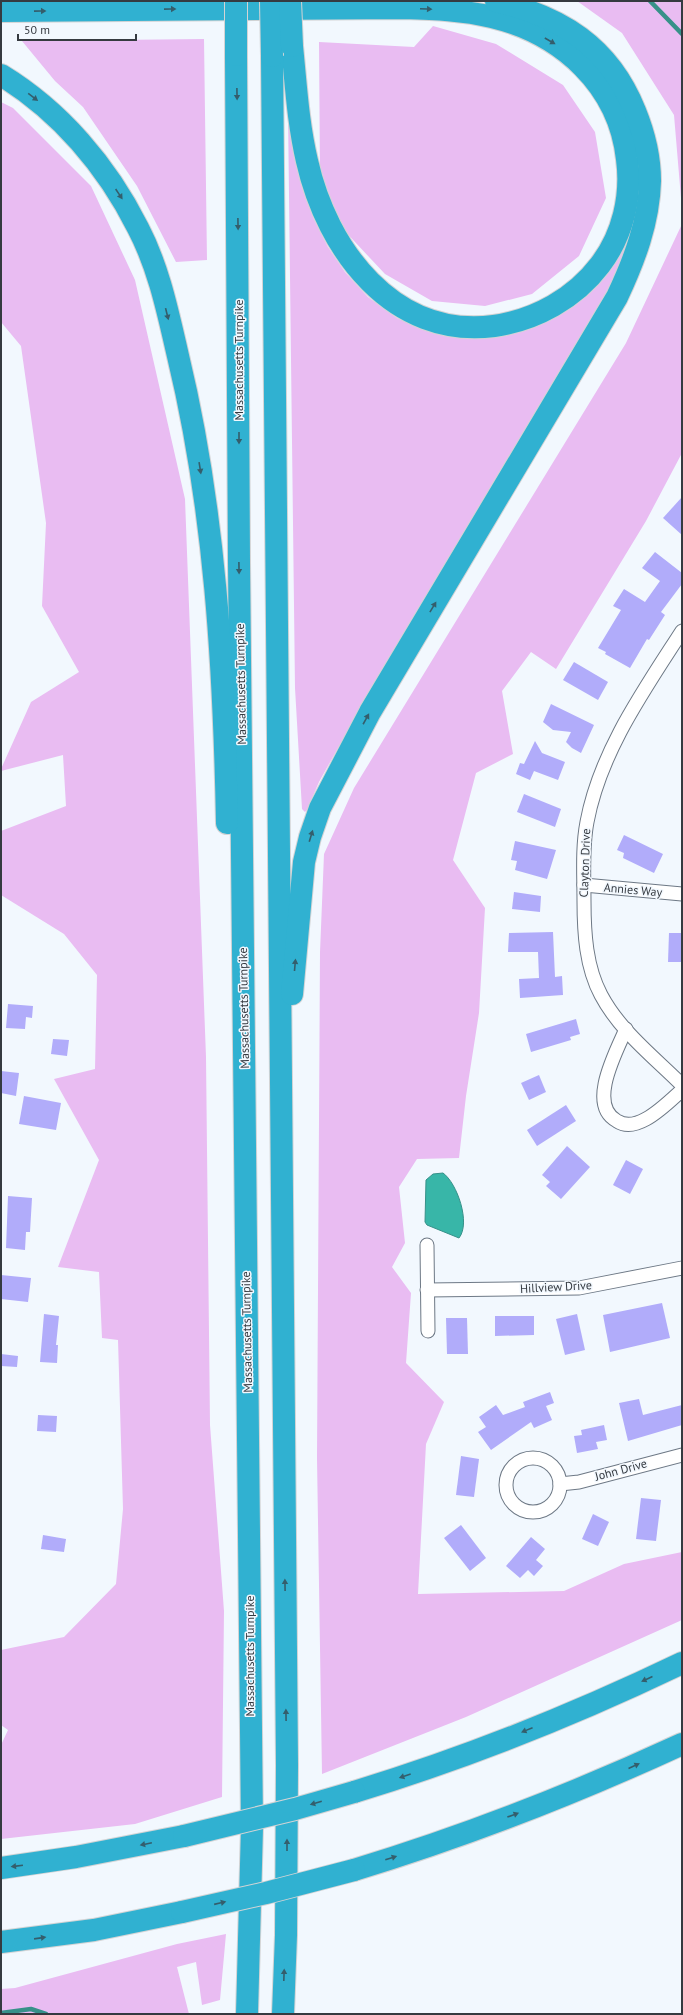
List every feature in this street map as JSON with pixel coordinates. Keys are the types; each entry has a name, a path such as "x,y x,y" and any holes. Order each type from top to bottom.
{"highway":[{"name":"Massachusetts Turnpike","path":"236,1 239,562 249,1477 251,1882 247,2014"},
{"path":"271,1 287,1765 286,1935 283,2014"},
{"path":"1,11 404,8 464,12 493,18 534,32 561,47 579,62 595,79 609,98 622,133 628,166 628,195 618,232 600,265 573,292 557,304 527,318 503,324 471,327 447,324 412,312 384,295 357,269 345,251 323,211 314,187 299,125 292,46 290,1"},
{"path":"281,1129 302,882 310,837 320,808 370,712 617,297 635,255 646,212 650,182 647,152 634,108 614,71 592,46 559,23 537,14 496,1"},
{"path":"1,75 37,100 62,123 106,174 127,207 154,265 174,340 194,430 212,558 223,698 236,1172 236,1315 239,1386 249,1477"},
{"path":"1,1868 76,1857 184,1836 295,1809 402,1778 503,1740 615,1694 682,1663"},
{"path":"1,1942 94,1930 266,1893 354,1870 432,1845 543,1804 682,1744"}],"street":[{"name":"Clayton Drive","path":"682,631 629,716 603,770 593,796 587,823 584,885 584,920 591,969 602,996 626,1030 682,1085"},
{"name":"Annies Way","path":"584,885 682,894"},
{"path":"626,1030 614,1057 603,1091 604,1103 611,1117 624,1124 638,1123 652,1115 682,1090"},
{"path":"427,1245 428,1331"},
{"name":"Hillview Drive","path":"428,1290 579,1288 682,1268"},
{"name":"John Drive","path":"560,1484 578,1482 682,1455"},
{"path":"533,1458 540,1458 550,1464 557,1471 560,1484 559,1494 554,1502 543,1510 534,1512 524,1510 513,1502 508,1492 507,1481 512,1468 517,1463 533,1458"}],"shaded area":[{"path":"577,1 682,1 682,210 674,115 622,33"},
{"path":"433,26 496,44 563,85 595,132 606,198 579,256 532,294 485,306 432,301 385,274 339,225 320,179 319,42 414,47"},
{"path":"204,39 207,260 176,262 137,186 83,107 55,81 22,41"},
{"path":"1,102 13,108 91,186 135,280 185,499 206,1057 210,1425 224,1611 222,1797 135,1824 1,1839 1,1745 8,1730 1,1725 1,1650 64,1637 116,1584 123,1509 118,1340 102,1338 99,1272 58,1267 99,1160 54,1079 95,1069 97,975 64,934 1,895 1,831 66,806 63,755 1,771 1,769 31,702 79,672 42,606 46,523 21,346 1,322"},
{"path":"288,112 302,186 314,219 328,247 345,272 368,297 397,318 423,329 455,336 482,338 539,325 636,214 618,275 338,748 319,782 305,812 302,809 295,688"},
{"path":"682,224 682,453 646,521 556,669 531,652 502,691 513,754 476,773 453,860 485,908 479,1013 466,1096 459,1158 417,1159 399,1187 405,1243 392,1267 411,1293 406,1363 444,1402 426,1444 418,1594 564,1591 624,1564 682,1552 682,1620 466,1717 322,1774 317,1458 320,952 324,854 354,788 626,343"},
{"path":"443,1173 453,1185 461,1204 464,1223 459,1238 427,1225 425,1222 426,1180 433,1174"},
{"path":"226,1934 220,2000 202,2005 196,1962 177,1967 189,2014 1,2014 1,1989 15,1988 177,1944"}],"building":[{"path":"682,497 682,535 663,518"},
{"path":"655,552 682,573 682,584 661,612 665,615 649,640 647,639 630,668 605,654 606,652 598,648 621,610 613,606 624,589 645,602 660,581 642,568"},
{"path":"574,662 608,682 598,700 563,680"},
{"path":"551,704 594,725 581,753 572,748 566,742 571,732 553,730 543,722"},
{"path":"535,741 542,753 565,762 558,780 534,771 530,780 516,774 520,763 524,764"},
{"path":"524,794 561,809 555,827 517,812"},
{"path":"624,835 663,854 654,873 623,858 624,853 617,850"},
{"path":"515,841 556,850 547,879 515,870 517,861 511,860"},
{"path":"514,892 541,896 540,912 512,909"},
{"path":"553,932 555,977 562,976 563,995 520,998 519,979 539,978 538,952 508,952 509,933"},
{"path":"669,933 682,933 682,962 668,962"},
{"path":"8,1004 33,1006 32,1018 26,1017 25,1029 6,1028"},
{"path":"576,1019 580,1034 570,1037 571,1040 531,1052 526,1034"},
{"path":"53,1039 69,1040 67,1056 51,1054"},
{"path":"1,1071 19,1073 16,1096 1,1093"},
{"path":"539,1075 546,1092 529,1100 521,1083"},
{"path":"24,1096 61,1103 56,1130 19,1124"},
{"path":"566,1105 576,1121 537,1146 527,1130"},
{"path":"567,1146 590,1167 561,1199 546,1186 550,1182 542,1175"},
{"path":"626,1160 643,1169 630,1194 613,1185"},
{"path":"8,1196 32,1198 30,1232 26,1232 25,1250 6,1248"},
{"path":"1,1275 31,1278 28,1302 1,1299"},
{"path":"662,1303 670,1338 610,1352 603,1315"},
{"path":"44,1314 59,1316 56,1345 58,1345 57,1363 40,1362"},
{"path":"577,1314 585,1350 565,1355 556,1319"},
{"path":"495,1316 534,1316 534,1335 495,1336"},
{"path":"446,1318 467,1318 468,1354 447,1354"},
{"path":"1,1354 18,1356 17,1367 1,1366"},
{"path":"550,1392 554,1403 546,1406 552,1420 534,1428 531,1422 491,1450 478,1432 486,1427 479,1417 496,1405 503,1415 525,1407 523,1402"},
{"path":"639,1399 643,1415 682,1405 682,1425 628,1441 619,1403"},
{"path":"38,1415 57,1416 56,1432 37,1431"},
{"path":"604,1425 607,1440 596,1442 598,1449 577,1453 574,1436 582,1435 581,1430"},
{"path":"461,1456 479,1459 474,1497 456,1495"},
{"path":"641,1498 661,1500 656,1541 636,1539"},
{"path":"593,1514 609,1522 598,1546 582,1539"},
{"path":"461,1525 486,1558 470,1571 444,1538"},
{"path":"43,1535 66,1539 64,1552 41,1549"},
{"path":"531,1537 545,1549 536,1560 543,1566 534,1576 528,1570 520,1578 506,1566"}],"waterway":[{"path":"650,1 682,34"},
{"path":"1,2013 31,2009 46,2014"}]}
